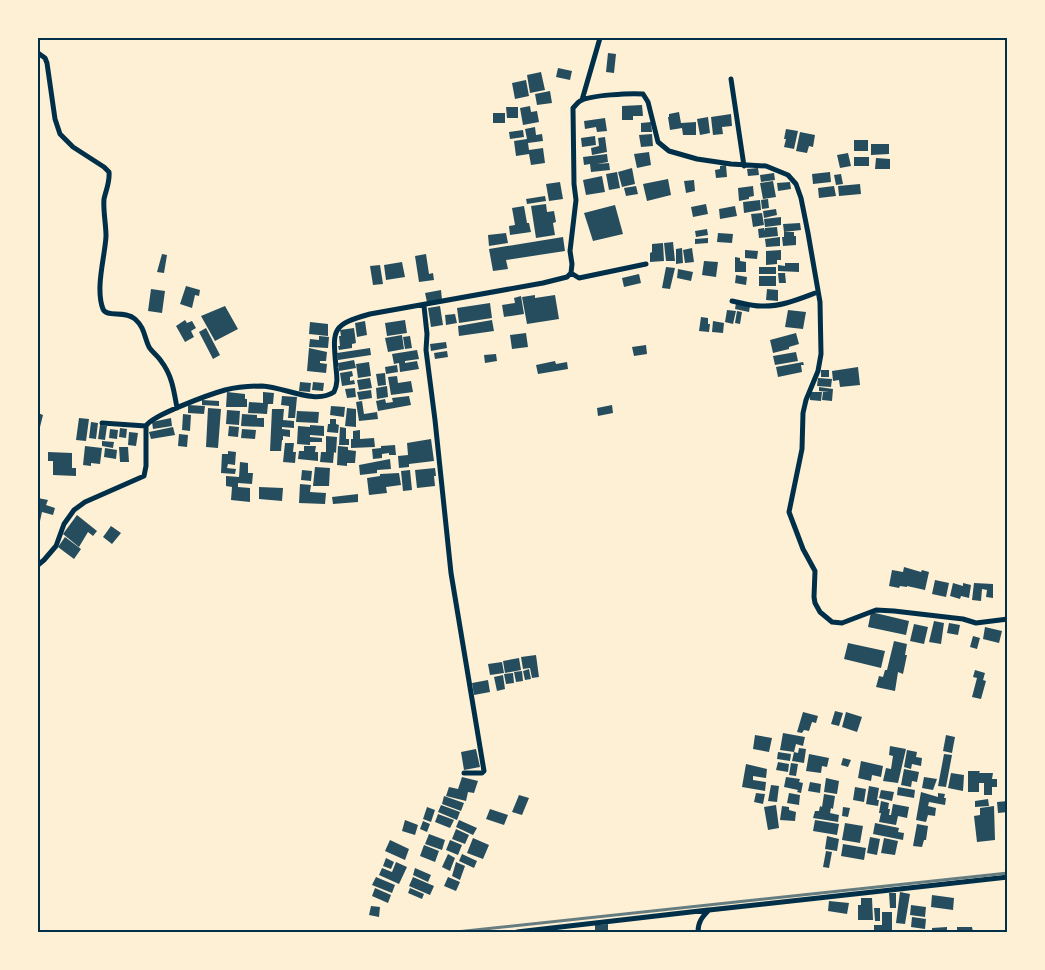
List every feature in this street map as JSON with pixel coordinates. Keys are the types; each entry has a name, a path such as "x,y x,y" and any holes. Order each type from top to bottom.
{"street":[{"path":"582,100 600,38"},
{"path":"38,53 48,63 55,118 60,134 73,147 105,167 109,172 104,206 106,235 100,287 103,309 108,314 127,314 142,327 148,346 161,361 171,378 177,408"},
{"path":"731,79 744,165"},
{"path":"38,565 56,546 64,524 74,510 97,496 144,476 146,426 150,421 177,408 224,391 243,387 277,388 320,398 332,394 337,383 334,339 336,331 343,323 370,314 424,306 567,277 571,273 570,251 576,200 572,112 576,104 582,100 643,94 648,102 658,142 669,151 697,159 776,169 788,175 796,184 801,198 820,302 820,363 803,413 802,449 789,512 814,571 814,597 820,612 832,622 842,623 876,610 963,619 976,623 1008,619"},
{"path":"571,273 579,278 646,264"},
{"path":"732,301 758,306 774,306 818,292"},
{"path":"424,306 426,350 451,573 484,771 464,773"},
{"path":"102,423 146,426"},
{"path":"517,933 1008,877"},
{"path":"698,933 702,916 709,910"}],"building":[{"path":"608,53 616,54 614,73 606,72"},
{"path":"558,68 572,71 570,80 556,77"},
{"path":"541,72 545,90 530,93 527,75"},
{"path":"526,80 529,96 515,99 512,83"},
{"path":"550,91 552,103 537,105 535,94"},
{"path":"642,105 643,116 633,116 633,120 622,120 622,106"},
{"path":"530,106 531,112 537,111 539,122 523,125 520,108"},
{"path":"506,107 518,107 518,118 507,118"},
{"path":"679,112 681,123 696,122 696,135 683,135 682,128 670,130 669,114"},
{"path":"493,113 505,113 505,123 493,123"},
{"path":"731,114 732,126 722,127 723,134 713,135 711,117"},
{"path":"708,117 710,133 700,135 697,119"},
{"path":"605,118 607,131 597,132 596,127 585,129 584,121"},
{"path":"651,122 652,132 641,132 641,123"},
{"path":"535,127 536,135 542,134 543,141 528,143 529,150 543,148 545,163 531,165 529,154 516,156 514,141 527,139 525,129"},
{"path":"786,129 798,131 794,149 784,147"},
{"path":"523,130 524,137 510,139 509,132"},
{"path":"800,132 815,135 813,147 809,146 807,153 796,151"},
{"path":"652,134 653,146 641,147 639,135"},
{"path":"595,136 596,145 582,147 581,138"},
{"path":"605,137 607,152 592,155 591,148 599,146 598,138"},
{"path":"854,140 868,140 868,151 854,151"},
{"path":"871,144 889,144 889,154 871,155"},
{"path":"649,152 651,165 637,168 634,154"},
{"path":"848,153 851,166 840,168 837,155"},
{"path":"607,154 608,162 597,164 609,163 610,170 591,172 590,164 584,165 583,157"},
{"path":"854,157 869,157 869,166 854,166"},
{"path":"876,158 890,159 890,169 875,169"},
{"path":"726,165 727,177 716,178 715,170"},
{"path":"632,168 635,184 622,187 618,172"},
{"path":"758,168 759,175 748,176 747,169"},
{"path":"617,172 620,188 609,190 606,174"},
{"path":"830,172 831,182 813,184 812,174"},
{"path":"774,173 775,180 761,182 760,175"},
{"path":"841,174 843,184 836,185 834,175"},
{"path":"602,176 605,192 586,195 583,180"},
{"path":"668,179 671,195 647,201 643,184"},
{"path":"694,180 695,191 686,193 684,181"},
{"path":"773,181 776,197 763,199 760,183"},
{"path":"560,182 563,199 549,201 546,184"},
{"path":"790,182 791,189 778,191 777,183"},
{"path":"860,184 861,194 839,196 838,186"},
{"path":"636,186 638,194 626,196 624,188"},
{"path":"753,186 754,196 739,201 738,188"},
{"path":"834,186 836,196 819,198 818,188"},
{"path":"545,196 546,201 527,204 526,199"},
{"path":"768,199 769,208 762,209 761,200"},
{"path":"760,200 761,210 744,213 743,202"},
{"path":"546,204 547,212 554,211 555,235 536,238 531,206"},
{"path":"706,204 708,214 693,217 691,207"},
{"path":"615,205 623,234 593,241 584,213"},
{"path":"524,206 531,232 510,235 509,226 515,225 512,208"},
{"path":"735,206 737,216 720,219 719,209"},
{"path":"776,209 777,215 764,218 763,211"},
{"path":"762,213 764,225 753,227 751,214"},
{"path":"781,217 781,225 765,227 764,219"},
{"path":"800,223 801,230 784,232 783,224"},
{"path":"777,227 778,236 759,238 758,229 764,228 764,231 765,228"},
{"path":"707,229 708,235 696,237 695,231"},
{"path":"784,232 794,232 796,245 783,246"},
{"path":"506,233 508,243 489,246 488,235"},
{"path":"718,233 733,234 732,243 717,242"},
{"path":"563,237 565,251 506,260 508,269 493,271 489,249"},
{"path":"780,237 780,246 766,247 765,239"},
{"path":"708,238 708,243 695,244 695,239"},
{"path":"673,242 675,261 666,261 664,243"},
{"path":"663,243 664,261 650,262 652,244"},
{"path":"682,248 683,263 676,264 676,249"},
{"path":"692,248 694,262 685,263 683,250"},
{"path":"745,250 758,251 757,259 745,258"},
{"path":"781,250 781,260 777,260 777,264 766,265 766,251"},
{"path":"162,254 167,255 164,273 157,272"},
{"path":"426,254 429,274 433,273 434,280 419,282 415,256"},
{"path":"735,257 746,262 746,272 735,272"},
{"path":"704,261 718,262 716,277 702,275"},
{"path":"402,262 405,277 386,280 384,265"},
{"path":"785,263 799,263 799,272 778,271 778,265 785,266"},
{"path":"380,265 383,284 373,285 370,266"},
{"path":"666,267 675,268 670,289 662,288"},
{"path":"759,267 776,267 776,274 759,274"},
{"path":"678,269 693,272 691,281 677,278"},
{"path":"778,273 785,273 786,283 779,283"},
{"path":"639,274 641,283 624,287 622,278"},
{"path":"736,275 747,277 746,285 735,283"},
{"path":"759,276 776,276 776,286 759,286"},
{"path":"186,286 200,290 199,296 195,295 192,308 180,304"},
{"path":"151,289 165,291 162,313 148,311"},
{"path":"767,289 778,290 778,301 766,300"},
{"path":"441,290 442,300 427,302 425,293"},
{"path":"535,295 535,298 555,295 559,319 527,324 522,297"},
{"path":"521,296 524,314 504,317 502,305 515,303 514,298"},
{"path":"490,303 492,318 459,323 457,308"},
{"path":"736,303 750,306 749,312 735,309"},
{"path":"225,306 238,329 215,341 201,316"},
{"path":"440,306 443,325 431,327 428,308"},
{"path":"727,310 736,311 733,324 725,322"},
{"path":"788,310 806,312 803,329 785,327"},
{"path":"737,311 742,312 740,324 735,323"},
{"path":"455,314 457,323 446,325 445,315"},
{"path":"701,317 708,318 709,332 699,331"},
{"path":"185,320 187,323 192,321 196,328 191,331 194,337 185,342 176,326"},
{"path":"405,320 407,333 387,336 385,323"},
{"path":"492,320 494,331 459,336 458,326"},
{"path":"365,321 367,335 357,337 355,323"},
{"path":"713,321 724,323 723,333 712,332"},
{"path":"310,322 328,324 328,336 309,334"},
{"path":"206,328 220,355 213,359 199,332"},
{"path":"354,328 356,343 352,344 352,348 339,350 340,330"},
{"path":"526,333 528,347 512,349 510,335"},
{"path":"796,333 799,344 773,353 770,340"},
{"path":"402,335 404,349 388,352 385,338"},
{"path":"319,336 329,337 328,348 309,347 310,339 319,340"},
{"path":"410,336 412,348 405,349 403,337"},
{"path":"446,342 447,348 431,351 430,344"},
{"path":"646,345 647,354 634,356 632,347"},
{"path":"309,348 327,352 326,361 320,361 320,363 327,364 326,373 307,371"},
{"path":"370,348 371,355 338,360 337,353"},
{"path":"417,350 419,359 405,361 405,363 417,361 419,369 400,372 399,363 394,364 392,354"},
{"path":"447,351 448,357 435,359 434,353"},
{"path":"796,352 798,361 775,365 773,356"},
{"path":"496,354 497,361 485,363 484,355"},
{"path":"354,360 356,368 339,371 338,363"},
{"path":"555,361 556,364 567,362 568,369 538,374 536,365"},
{"path":"369,362 371,376 358,378 356,364"},
{"path":"803,362 802,372 778,377 776,367"},
{"path":"397,365 398,372 386,374 385,367"},
{"path":"858,367 860,385 840,387 839,380 833,381 832,371"},
{"path":"821,370 829,370 829,377 821,377"},
{"path":"352,371 353,376 350,377 350,381 354,380 355,384 342,386 340,373"},
{"path":"385,373 386,385 378,386 376,374"},
{"path":"397,376 398,383 411,381 413,392 391,395 388,377"},
{"path":"370,378 372,388 359,390 357,380"},
{"path":"818,378 832,379 831,387 817,386"},
{"path":"300,382 311,383 310,392 299,391"},
{"path":"313,382 324,383 323,391 312,390"},
{"path":"387,386 388,397 377,399 376,388"},
{"path":"819,387 833,389 832,401 822,400 823,392 829,392 819,391"},
{"path":"355,388 356,397 347,398 345,389"},
{"path":"371,390 372,398 359,400 357,392"},
{"path":"227,392 245,394 247,407 226,407"},
{"path":"263,392 274,393 273,404 268,404 267,414 248,413 249,402 263,403"},
{"path":"810,392 822,392 821,401 810,400"},
{"path":"282,396 297,397 295,418 288,418 289,406 281,405"},
{"path":"409,396 411,405 378,411 376,401 385,399 386,403 393,402 392,398"},
{"path":"202,400 219,401 219,406 202,405"},
{"path":"362,401 364,414 377,412 378,419 359,421 356,402"},
{"path":"188,405 205,406 204,414 188,413"},
{"path":"612,405 613,413 598,416 597,408"},
{"path":"331,406 345,407 344,417 330,415"},
{"path":"208,408 221,409 218,448 206,447"},
{"path":"347,408 356,409 356,427 345,426"},
{"path":"272,409 284,409 283,420 294,421 294,428 282,427 282,429 290,430 290,437 283,436 281,451 270,451"},
{"path":"227,410 240,411 239,425 226,424"},
{"path":"297,411 319,412 318,423 296,422"},
{"path":"38,413 43,415 38,435"},
{"path":"183,414 191,415 190,431 182,430"},
{"path":"242,414 264,418 264,427 241,426"},
{"path":"79,418 89,419 86,441 76,440"},
{"path":"171,418 172,426 153,429 152,422"},
{"path":"330,419 336,419 336,424 339,425 338,433 327,432"},
{"path":"91,422 98,423 96,439 89,438"},
{"path":"100,425 107,426 105,440 98,439"},
{"path":"310,425 324,426 324,436 310,435 310,437 322,438 322,442 310,442 310,445 297,444 298,426 310,427"},
{"path":"229,426 239,427 238,437 228,436"},
{"path":"173,427 175,435 151,439 149,432"},
{"path":"340,427 346,428 346,439 349,439 349,445 339,445"},
{"path":"120,428 127,429 126,438 119,437"},
{"path":"110,429 118,430 117,439 109,438"},
{"path":"242,429 256,430 255,439 241,438"},
{"path":"360,430 360,439 374,438 375,447 351,448 353,431"},
{"path":"129,432 138,433 136,446 128,445"},
{"path":"179,434 188,435 187,447 178,446"},
{"path":"326,436 337,437 333,463 320,462 321,452 326,452"},
{"path":"431,439 434,461 409,464 409,467 399,468 398,456 408,455 407,443"},
{"path":"102,441 114,442 113,448 102,446"},
{"path":"285,443 294,443 295,463 283,462"},
{"path":"395,445 396,455 382,454 382,458 373,459 372,449"},
{"path":"85,446 102,448 100,464 83,465"},
{"path":"304,446 316,446 318,461 298,459 299,451 304,451"},
{"path":"338,446 356,451 355,463 347,463 347,466 337,465"},
{"path":"119,447 128,447 129,462 120,462"},
{"path":"105,448 117,450 116,459 104,457"},
{"path":"228,451 236,452 235,465 228,464 227,468 236,469 235,474 221,473 222,454 228,454"},
{"path":"48,452 72,453 72,468 76,468 76,476 53,475 53,461 48,461"},
{"path":"390,459 391,469 360,475 359,465"},
{"path":"240,462 248,463 248,473 253,473 252,484 238,483 238,487 250,488 250,502 231,500 232,487 226,486 226,476 239,477"},
{"path":"315,467 330,468 329,486 313,486"},
{"path":"435,468 435,486 417,488 415,470"},
{"path":"302,470 312,471 311,481 301,480"},
{"path":"410,470 412,490 403,491 401,471"},
{"path":"399,473 401,485 386,487 387,493 369,495 367,478 380,476 380,474"},
{"path":"300,484 311,485 310,492 326,493 325,504 299,503"},
{"path":"259,487 283,488 282,501 259,499"},
{"path":"358,494 358,502 333,504 332,497"},
{"path":"38,498 48,500 46,505 55,508 53,515 42,512 40,521 38,520"},
{"path":"77,515 97,531 93,536 88,532 79,547 63,534"},
{"path":"111,526 121,533 112,544 103,537"},
{"path":"65,537 81,549 74,559 58,547"},
{"path":"904,567 929,572 925,590 907,586 899,588 889,586 892,570 903,572"},
{"path":"935,580 949,583 946,597 932,594"},
{"path":"953,583 963,586 963,583 971,585 969,598 961,596 960,599 950,596"},
{"path":"974,583 993,584 993,598 986,597 987,590 982,589 981,601 972,600"},
{"path":"871,612 909,621 906,635 868,627"},
{"path":"934,621 944,623 941,644 929,642"},
{"path":"949,623 960,625 958,635 947,633"},
{"path":"914,624 928,627 924,644 910,641"},
{"path":"985,627 1002,631 999,643 983,639"},
{"path":"973,636 980,638 977,649 970,647"},
{"path":"894,641 907,644 903,674 898,672 895,691 876,687 879,676 883,677 887,670"},
{"path":"848,643 885,651 881,668 844,659"},
{"path":"536,655 539,677 532,678 530,668 523,669 521,657"},
{"path":"519,658 521,670 505,673 503,661"},
{"path":"502,662 504,673 490,675 488,664"},
{"path":"529,669 531,679 525,680 523,671"},
{"path":"975,670 985,673 983,680 986,681 981,699 972,697 977,678 973,677"},
{"path":"522,671 523,681 516,682 514,672"},
{"path":"513,673 514,683 506,684 504,674"},
{"path":"503,675 505,689 497,691 494,677"},
{"path":"488,680 490,692 474,695 472,683"},
{"path":"835,711 843,713 839,726 831,724"},
{"path":"803,712 818,716 816,723 812,722 809,731 804,730 802,733 797,732"},
{"path":"846,712 862,717 857,732 842,727"},
{"path":"783,733 805,737 803,746 796,744 794,752 780,750"},
{"path":"755,735 772,738 769,752 753,749"},
{"path":"946,735 955,737 952,753 943,751"},
{"path":"890,746 906,749 898,783 883,781 886,768 891,769 893,756 889,755"},
{"path":"799,748 806,749 804,763 792,761 794,752 798,753"},
{"path":"476,749 480,767 464,770 461,752"},
{"path":"907,750 917,752 916,757 922,758 921,766 912,764 911,769 904,767"},
{"path":"778,752 791,754 790,761 777,759"},
{"path":"809,754 829,758 827,767 822,766 821,773 806,771"},
{"path":"944,754 952,755 946,787 938,786"},
{"path":"843,758 851,760 848,767 841,765"},
{"path":"861,761 883,766 881,777 872,775 871,781 858,778"},
{"path":"778,762 789,764 788,772 776,770"},
{"path":"791,763 798,764 796,776 789,775"},
{"path":"746,764 767,769 766,778 753,776 753,780 766,782 765,791 742,787"},
{"path":"904,769 919,772 917,782 912,781 911,787 901,785"},
{"path":"968,771 993,773 992,779 997,779 997,787 992,787 992,795 984,795 984,783 979,783 979,792 968,792"},
{"path":"951,773 964,775 963,791 948,788"},
{"path":"462,777 478,781 474,793 468,792 466,801 446,796 449,787 458,789"},
{"path":"786,777 800,779 799,782 803,783 801,793 797,792 798,790 784,787"},
{"path":"924,777 937,779 933,790 922,788"},
{"path":"826,778 839,781 837,794 824,792"},
{"path":"810,782 821,784 820,793 808,791"},
{"path":"771,785 779,786 777,802 768,801"},
{"path":"869,786 879,788 878,806 866,804"},
{"path":"855,787 866,789 864,802 853,800"},
{"path":"898,787 915,790 914,798 897,795"},
{"path":"881,790 894,792 892,801 879,798"},
{"path":"921,792 938,797 938,793 945,794 944,798 946,798 945,805 929,802 928,806 936,808 935,816 928,815 926,822 916,820"},
{"path":"756,793 765,794 763,804 754,802"},
{"path":"789,793 800,795 799,805 787,803"},
{"path":"824,794 835,796 830,813 839,815 838,822 813,818 815,811 819,811 820,806 822,807"},
{"path":"519,795 529,798 522,815 512,812"},
{"path":"444,796 464,803 461,811 442,804"},
{"path":"988,799 989,806 975,807 975,801"},
{"path":"881,801 889,803 889,815 891,815 893,804 909,807 907,818 898,816 896,825 879,822"},
{"path":"1008,801 1008,812 998,813 997,802"},
{"path":"441,805 460,812 457,820 438,812"},
{"path":"776,805 779,828 768,830 764,807"},
{"path":"782,806 789,807 789,810 796,812 795,821 780,820"},
{"path":"994,806 995,840 977,842 974,816 980,815 980,808"},
{"path":"427,807 435,810 431,822 423,819"},
{"path":"843,807 850,808 848,817 842,816"},
{"path":"490,809 508,815 504,825 486,819"},
{"path":"438,814 454,820 450,828 435,822"},
{"path":"405,820 418,825 415,835 402,831"},
{"path":"459,820 477,828 473,835 456,827"},
{"path":"815,820 839,824 837,835 813,831"},
{"path":"423,821 430,824 427,832 420,829"},
{"path":"845,823 863,826 860,843 842,840"},
{"path":"875,823 899,828 898,832 904,833 903,840 873,834"},
{"path":"917,824 928,826 926,840 922,847 913,846"},
{"path":"456,829 469,835 465,844 452,839"},
{"path":"429,834 445,840 442,850 425,844"},
{"path":"827,836 839,839 837,851 825,849"},
{"path":"870,837 880,839 877,855 867,853"},
{"path":"473,838 489,845 483,859 467,853"},
{"path":"884,838 898,841 895,855 881,853"},
{"path":"390,840 409,849 405,860 385,851"},
{"path":"450,840 462,845 458,855 446,850"},
{"path":"843,844 866,848 864,860 841,856"},
{"path":"424,845 439,851 435,862 420,856"},
{"path":"826,851 832,852 829,868 823,867"},
{"path":"448,854 455,858 450,871 442,867"},
{"path":"462,854 477,861 474,868 459,861"},
{"path":"386,858 394,862 391,869 383,866"},
{"path":"396,862 407,867 399,884 379,875 382,868 392,872"},
{"path":"456,862 465,866 460,880 452,876"},
{"path":"415,868 431,875 428,882 413,875"},
{"path":"376,877 395,885 392,893 372,885"},
{"path":"413,877 434,886 430,895 409,886"},
{"path":"448,877 460,882 456,891 444,886"},
{"path":"375,888 391,895 388,903 372,896"},
{"path":"410,888 424,894 422,899 408,893"},
{"path":"900,892 910,894 905,924 896,923"},
{"path":"889,893 896,893 896,908 890,908"},
{"path":"932,895 954,898 953,910 931,907"},
{"path":"861,898 872,898 873,920 858,920 858,905 861,905"},
{"path":"829,901 849,903 847,914 828,911"},
{"path":"911,905 926,907 925,917 910,915"},
{"path":"371,906 380,907 379,917 369,915"},
{"path":"874,908 880,908 880,921 875,921"},
{"path":"882,912 892,912 892,932 874,932 874,925 882,925"},
{"path":"912,917 926,919 925,929 911,927"},
{"path":"608,924 608,931 595,932 595,925"},
{"path":"947,927 947,932 932,932 932,928"},
{"path":"957,927 972,927 973,932 957,932"}],"railway":[{"path":"456,932 1008,873"}]}
